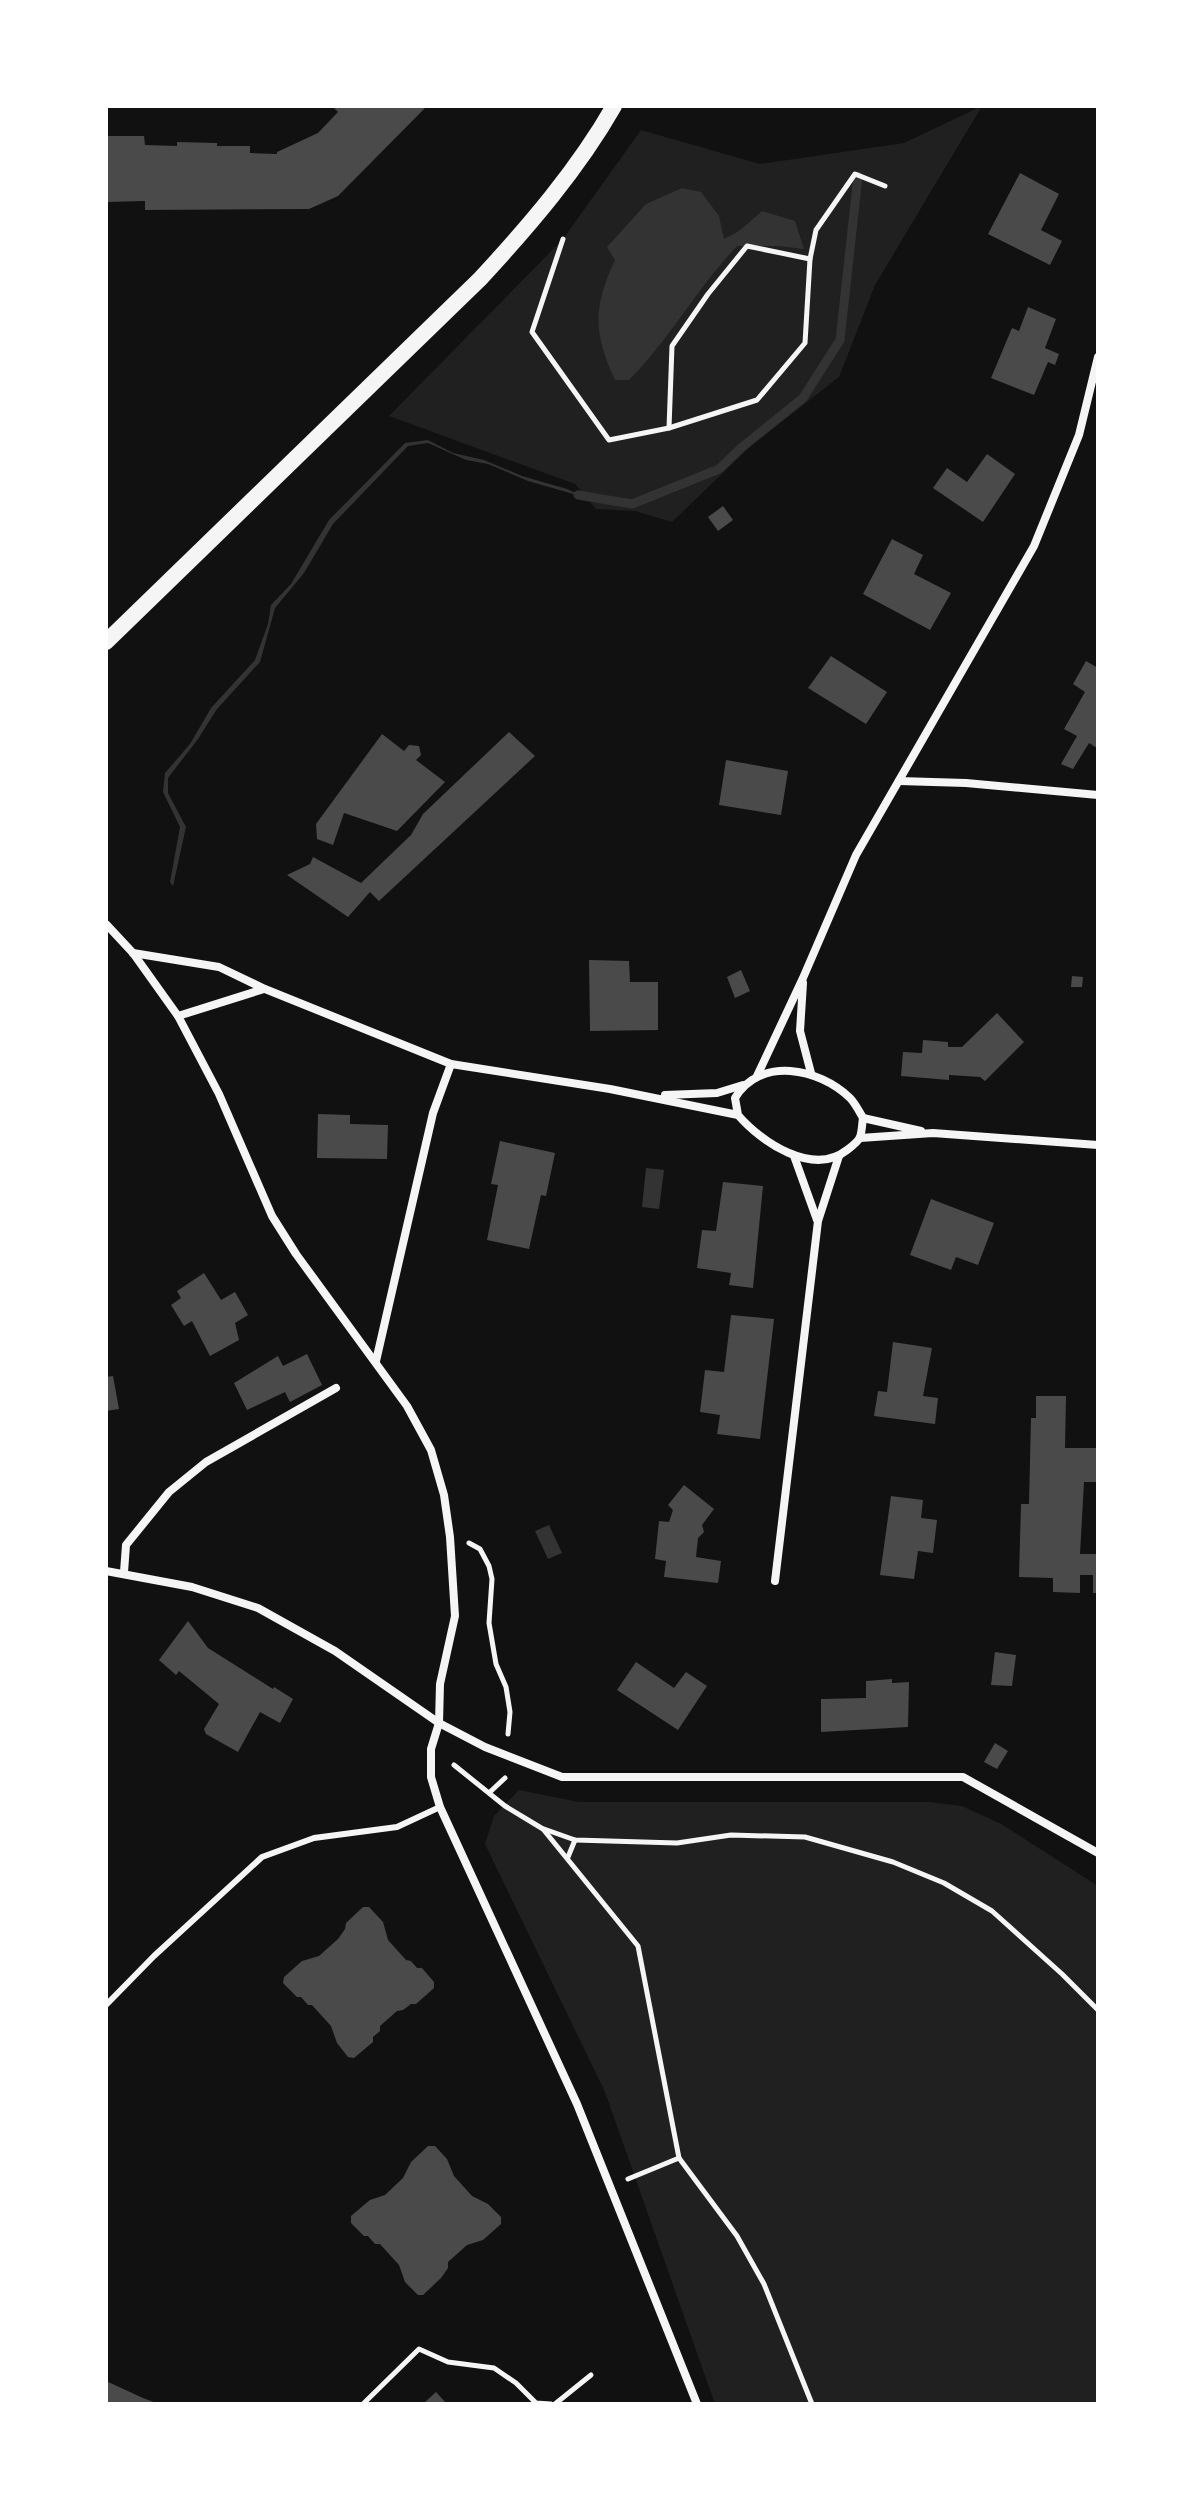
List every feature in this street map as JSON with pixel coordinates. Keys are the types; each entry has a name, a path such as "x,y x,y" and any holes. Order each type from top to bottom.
{"main road":[{"path":"106,642 480,279 533,222 614,106"}],"street":[{"path":"757,1076 856,855 1034,546 1079,435 1098,357"},
{"path":"899,781 966,783 1098,795"},
{"path":"106,924 133,953 178,1016 219,1094 272,1216 296,1254 407,1406 431,1450 444,1495 455,1616 440,1684 439,1723 431,1749 431,1777 440,1807 577,2104 697,2404"},
{"path":"133,953 219,967 265,989 451,1064 632,1093 738,1115"},
{"path":"803,978 800,1031 811,1073"},
{"path":"178,1016 265,989"},
{"path":"376,1361 433,1113 451,1064"},
{"path":"632,1093 682,1096 717,1093 743,1085 757,1076 784,1070 811,1073 837,1087 852,1100 863,1118 860,1138"},
{"path":"743,1085 735,1098 738,1115 750,1129 794,1156 817,1160 839,1156 860,1138 933,1133"},
{"path":"863,1118 933,1133 1098,1145"},
{"path":"794,1156 818,1221"},
{"path":"775,1581 818,1221 839,1156"},
{"path":"124,1572 126,1545 169,1492 206,1462 336,1388"},
{"path":"106,1571 192,1587 258,1608 335,1651 439,1723 485,1747 562,1777 963,1777 1098,1853"}],"lane":[{"path":"106,2005 154,1956 262,1857 314,1838 397,1827 440,1807"}],"path":[{"path":"563,239 532,332 609,440 669,428 757,400 805,343 810,259 816,230 855,174 885,186"},
{"path":"669,428 672,346 747,246 810,259"},
{"path":"449,1530 480,1549 489,1566 492,1579 489,1623 496,1664 506,1687 510,1712 508,1734"},
{"path":"454,1765 505,1806 543,1829 575,1840 677,1843 731,1835 805,1837 893,1862 944,1883 992,1911 1098,2010"},
{"path":"490,1792 505,1778"},
{"path":"543,1829 638,1946 679,2158 737,2236 764,2284 812,2404"},
{"path":"568,1857 575,1840"},
{"path":"628,2179 679,2158"},
{"path":"363,2404 419,2349 448,2362 494,2368 516,2383 536,2403 553,2404 591,2375"}],"shaded area":[{"path":"982,106 875,285 839,377 751,446 672,522 635,511 596,509 575,484 389,416 563,239 641,130 760,164 904,143"},
{"path":"682,188 701,192 719,216 724,239 739,231 762,211 795,221 804,249 737,246 644,364 629,380 615,380 603,348 598,320 603,292 615,260 607,247 646,204"},
{"path":"428,440 453,453 484,460 587,498 528,481 488,464 466,460 428,443 408,446 333,524 304,573 275,608 260,662 217,709 168,778 168,793 186,827 173,886 170,882 180,827 163,792 165,773 190,744 211,708 255,660 268,624 271,605 291,584 329,520 405,443"},
{"path":"646,1168 664,1170 659,1209 642,1207"},
{"path":"549,1525 562,1553 548,1559 535,1531"},
{"path":"519,1790 579,1802 928,1802 962,1806 1001,1824 1098,1886 1098,2404 715,2404 605,2092 485,1844 494,1816"}],"building":[{"path":"427,106 338,196 309,209 145,210 145,201 106,202 106,136 144,136 145,145 177,146 177,142 250,146 250,153 277,154 318,133 338,112 334,108"},
{"path":"1020,173 1059,194 1041,230 1062,241 1050,265 988,234"},
{"path":"1028,307 1056,319 1045,348 1059,354 1055,365 1048,362 1034,395 991,378 1012,328 1019,331"},
{"path":"987,454 1015,474 983,522 933,488 947,468 967,482"},
{"path":"723,506 733,520 718,531 708,517"},
{"path":"892,539 923,555 914,574 951,593 930,630 863,594"},
{"path":"831,656 887,692 866,724 808,688"},
{"path":"1086,661 1098,668 1098,745 1097,748 1089,743 1073,769 1061,764 1077,736 1064,729 1085,692 1073,684"},
{"path":"509,732 535,756 379,901 370,892 348,917 287,875 310,864 313,857 361,883 411,835 423,814"},
{"path":"382,734 404,751 409,745 419,746 421,755 416,760 445,782 397,831 344,813 333,845 317,839 316,824"},
{"path":"726,760 788,771 781,815 719,805"},
{"path":"589,960 629,961 630,982 658,982 658,1030 590,1031"},
{"path":"741,970 750,991 735,998 727,977"},
{"path":"1072,976 1083,977 1082,987 1071,987"},
{"path":"997,1013 1024,1042 985,1081 980,1077 949,1075 949,1080 901,1076 903,1052 922,1053 923,1040 948,1042 948,1047 962,1047"},
{"path":"318,1114 350,1115 350,1124 388,1125 387,1159 317,1158"},
{"path":"500,1141 555,1153 546,1196 541,1195 529,1249 487,1240 498,1185 491,1184"},
{"path":"723,1182 763,1186 753,1288 729,1285 731,1273 697,1268 702,1230 716,1231"},
{"path":"931,1199 994,1223 978,1265 956,1257 951,1270 910,1255"},
{"path":"204,1273 221,1300 235,1292 248,1315 235,1323 239,1340 210,1356 192,1321 184,1326 171,1305 181,1298 177,1291"},
{"path":"731,1315 774,1319 760,1439 717,1434 720,1415 700,1412 705,1370 724,1372"},
{"path":"893,1342 932,1348 923,1396 938,1398 935,1424 874,1416 878,1391 887,1392"},
{"path":"307,1354 322,1385 290,1402 285,1392 247,1410 234,1383 278,1356 283,1366"},
{"path":"113,1376 119,1409 106,1411 106,1377"},
{"path":"1036,1396 1066,1396 1065,1448 1098,1448 1097,1482 1084,1482 1080,1554 1098,1554 1098,1593 1093,1593 1093,1575 1080,1575 1080,1593 1053,1592 1053,1578 1019,1577 1021,1504 1029,1504 1031,1418 1036,1418"},
{"path":"684,1485 714,1509 702,1525 704,1532 698,1538 696,1557 721,1561 718,1583 664,1577 666,1561 655,1559 659,1521 669,1522 673,1510 668,1505"},
{"path":"891,1496 923,1500 921,1518 937,1520 933,1553 918,1551 914,1579 880,1575"},
{"path":"188,1621 208,1648 293,1699 280,1723 260,1712 238,1752 206,1734 204,1729 219,1704 179,1671 176,1675 159,1660"},
{"path":"995,1652 1016,1655 1012,1686 991,1685"},
{"path":"636,1662 674,1688 686,1672 707,1686 678,1730 617,1690"},
{"path":"892,1679 892,1683 909,1682 908,1727 821,1732 821,1699 866,1698 866,1681"},
{"path":"995,1743 1008,1751 997,1769 984,1762"},
{"path":"363,1907 369,1907 383,1922 388,1940 406,1960 422,1968 434,1982 434,1988 416,2004 397,2011 380,2026 373,2042 354,2058 348,2057 337,2043 331,2026 312,2005 297,1997 283,1983 284,1977 302,1961 319,1956 338,1939 346,1923"},
{"path":"428,2146 435,2146 447,2159 454,2176 472,2196 488,2204 501,2217 501,2224 483,2240 467,2245 448,2262 448,2268 441,2278 423,2295 418,2295 405,2282 399,2265 380,2244 375,2244 351,2223 351,2216 370,2200 385,2195"},
{"path":"106,2381 143,2398 159,2404 106,2404"},
{"path":"436,2392 447,2404 423,2404"}],"waterway":[{"path":"578,495 632,504 719,469 803,398 840,340 858,176"}]}
